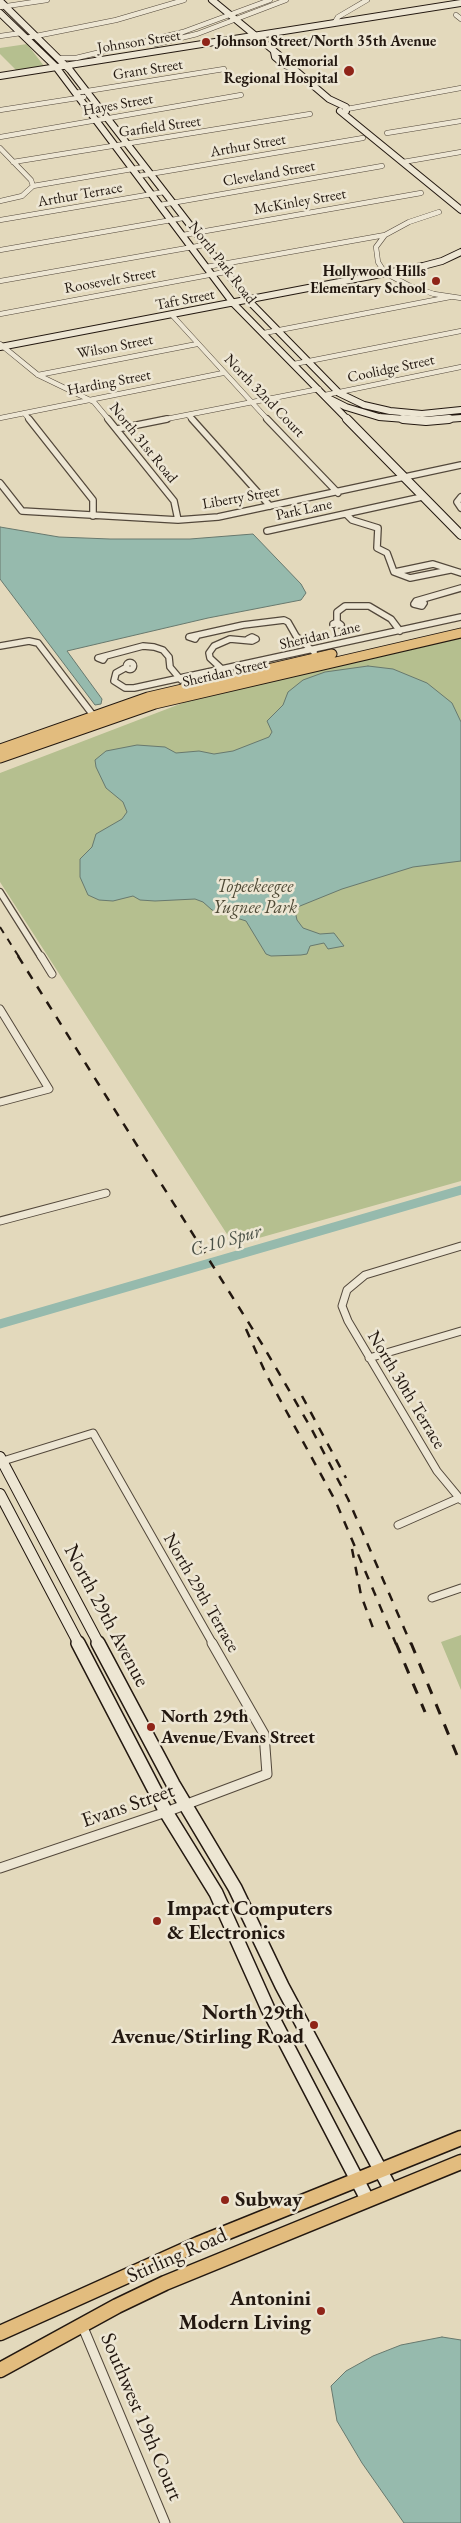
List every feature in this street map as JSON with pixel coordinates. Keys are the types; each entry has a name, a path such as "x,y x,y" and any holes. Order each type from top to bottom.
{"main road":[{"name":"Sheridan Street","path":"0,748 96,719 319,657 461,626"},
{"name":"Sheridan Street","path":"319,657 461,633"},
{"name":"Sheridan Street","path":"0,758 96,719"},
{"name":"Stirling Road","path":"0,2333 198,2244 461,2138"},
{"name":"Stirling Road","path":"0,2370 82,2325 172,2280 461,2162"}],"street":[{"path":"3,7 47,0"},
{"path":"26,38 116,20 184,0"},
{"path":"212,0 274,52 275,57 282,64 294,70 344,109 353,119 461,210"},
{"path":"59,58 74,58 155,40 231,16 270,0"},
{"path":"92,54 96,56 174,40 236,21 286,0"},
{"path":"335,22 338,17 367,0"},
{"name":"North Park Road","path":"0,1 3,7 37,36 66,66 248,300 339,392 357,402 403,413 436,414 461,410"},
{"name":"Johnson Street","path":"0,76 461,2"},
{"name":"North Park Road","path":"0,13 56,68 233,303 461,535"},
{"name":"Johnson Street","path":"281,32 383,15"},
{"path":"456,15 461,19"},
{"path":"0,36 21,33"},
{"name":"Grant Street","path":"0,110 224,69"},
{"path":"329,99 334,110 461,88"},
{"name":"Hayes Street","path":"0,137 241,95"},
{"name":"Garfield Street","path":"13,162 310,114"},
{"path":"387,133 461,120"},
{"name":"Arthur Street","path":"138,176 362,138"},
{"path":"0,148 33,186"},
{"path":"403,162 461,152"},
{"name":"Cleveland Street","path":"160,206 382,166"},
{"path":"0,201 22,196 33,186 144,167"},
{"name":"Arthur Terrace","path":"0,220 164,192"},
{"name":"McKinley Street","path":"183,235 421,192"},
{"path":"439,212 402,225 385,235 379,240 376,254 378,262 385,273 410,286 450,297 461,298"},
{"path":"0,250 183,218"},
{"path":"206,267 385,235"},
{"path":"0,281 204,245"},
{"name":"Taft Street","path":"1,346 385,273 442,261 461,252"},
{"name":"Roosevelt Street","path":"0,314 225,272"},
{"path":"264,333 450,297"},
{"name":"North 32nd Court","path":"172,315 224,373 338,493"},
{"path":"294,364 461,331"},
{"name":"Wilson Street","path":"38,375 197,344"},
{"name":"North 31st Road","path":"1,346 38,375 94,402 174,501 178,520"},
{"name":"Coolidge Street","path":"325,395 461,368"},
{"name":"Harding Street","path":"0,418 224,373"},
{"path":"117,429 319,389"},
{"path":"325,395 349,408 379,417 404,420 461,418"},
{"path":"345,416 344,412 357,402"},
{"path":"24,414 93,500 93,516"},
{"path":"188,415 270,506"},
{"name":"Liberty Street","path":"0,482 22,511 178,520 218,517 338,493 461,465"},
{"name":"Park Lane","path":"267,531 422,497"},
{"path":"461,497 458,502 461,508"},
{"name":"Park Lane","path":"346,514 352,520 378,528 377,548 387,553 395,572"},
{"path":"395,572 433,564 461,573"},
{"path":"395,572 410,578 450,570"},
{"path":"422,602 461,588"},
{"path":"337,622 337,612 345,606 370,606 391,619 400,631"},
{"name":"Sheridan Lane","path":"125,668 116,673 114,677 119,686 125,688 181,680 223,670 319,657 400,631 461,617"},
{"path":"197,636 243,625 284,620 288,622 296,636 319,657"},
{"path":"223,670 210,658 209,653 214,646 230,639 248,639"},
{"path":"0,646 29,641 38,643 96,719"},
{"path":"105,656 143,646 154,647 163,650 169,657 170,667 181,680"},
{"path":"0,892 52,974"},
{"path":"0,1009 48,1089 0,1102"},
{"path":"0,1211 1,1221 106,1193"},
{"name":"North 30th Terrace","path":"460,1499 437,1471 348,1322 342,1306 348,1290 365,1275 461,1246"},
{"path":"369,1358 461,1331"},
{"name":"North 29th Terrace","path":"1,1460 93,1433 264,1734 267,1774"},
{"name":"North 29th Avenue","path":"1,1460 173,1784 235,1888 282,1986 391,2190"},
{"name":"North 29th Avenue","path":"0,1494 166,1812 216,1893 268,2009 367,2199"},
{"path":"398,1525 460,1499"},
{"path":"432,1598 461,1588"},
{"name":"Evans Street","path":"0,1868 166,1812 267,1774"},
{"name":"Southwest 19th Court","path":"82,2325 165,2523"}],"green space":[{"path":"27,44 44,66 17,71 0,54 0,48"},
{"name":"Topeekeegee Yugnee Park","path":"461,638 461,1181 234,1245 0,882 0,773 193,699"},
{"path":"461,1635 461,1690 441,1642"}],"water":[{"path":"0,527 59,537 110,539 190,539 253,534 301,584 306,593 301,600 208,618 67,651 102,699 101,704 95,705 0,579"},
{"path":"368,666 393,669 427,683 452,703 461,722 461,861 413,867 342,889 300,906 295,911 297,920 303,928 320,934 334,933 344,946 328,949 324,943 310,946 307,954 301,955 271,956 266,954 246,921 212,910 203,902 195,899 155,901 140,900 133,896 113,901 99,900 88,895 80,877 80,859 92,847 96,834 122,819 127,812 123,802 106,788 96,767 95,760 106,751 137,745 165,747 176,753 199,751 214,754 233,751 269,737 272,732 267,721 283,705 288,692 303,680 325,672"},
{"path":"442,2337 461,2340 461,2523 404,2523 362,2463 337,2421 331,2386 346,2371 373,2356 401,2345"}],"waterway":[{"name":"C-10 Spur","path":"0,1324 461,1190"}],"railway":[{"path":"0,927 19,957"},
{"path":"18,956 262,1344 311,1428 348,1499 411,1644"},
{"path":"246,1329 266,1374 336,1502 396,1644"},
{"path":"302,1396 346,1478"},
{"path":"352,1549 361,1595 373,1628"},
{"path":"396,1643 425,1712"},
{"path":"411,1643 461,1765"}],"place":[{"name":"Johnson Street/North 35th Avenue","path":"206,42"},
{"name":"Memorial Regional Hospital","path":"349,71"},
{"name":"Hollywood Hills Elementary School","path":"436,281"},
{"name":"North 29th Avenue/Evans Street","path":"151,1727"},
{"name":"Impact Computers & Electronics","path":"157,1921"},
{"name":"North 29th Avenue/Stirling Road","path":"314,2025"},
{"name":"Subway","path":"225,2200"},
{"name":"Antonini Modern Living","path":"321,2311"}]}
